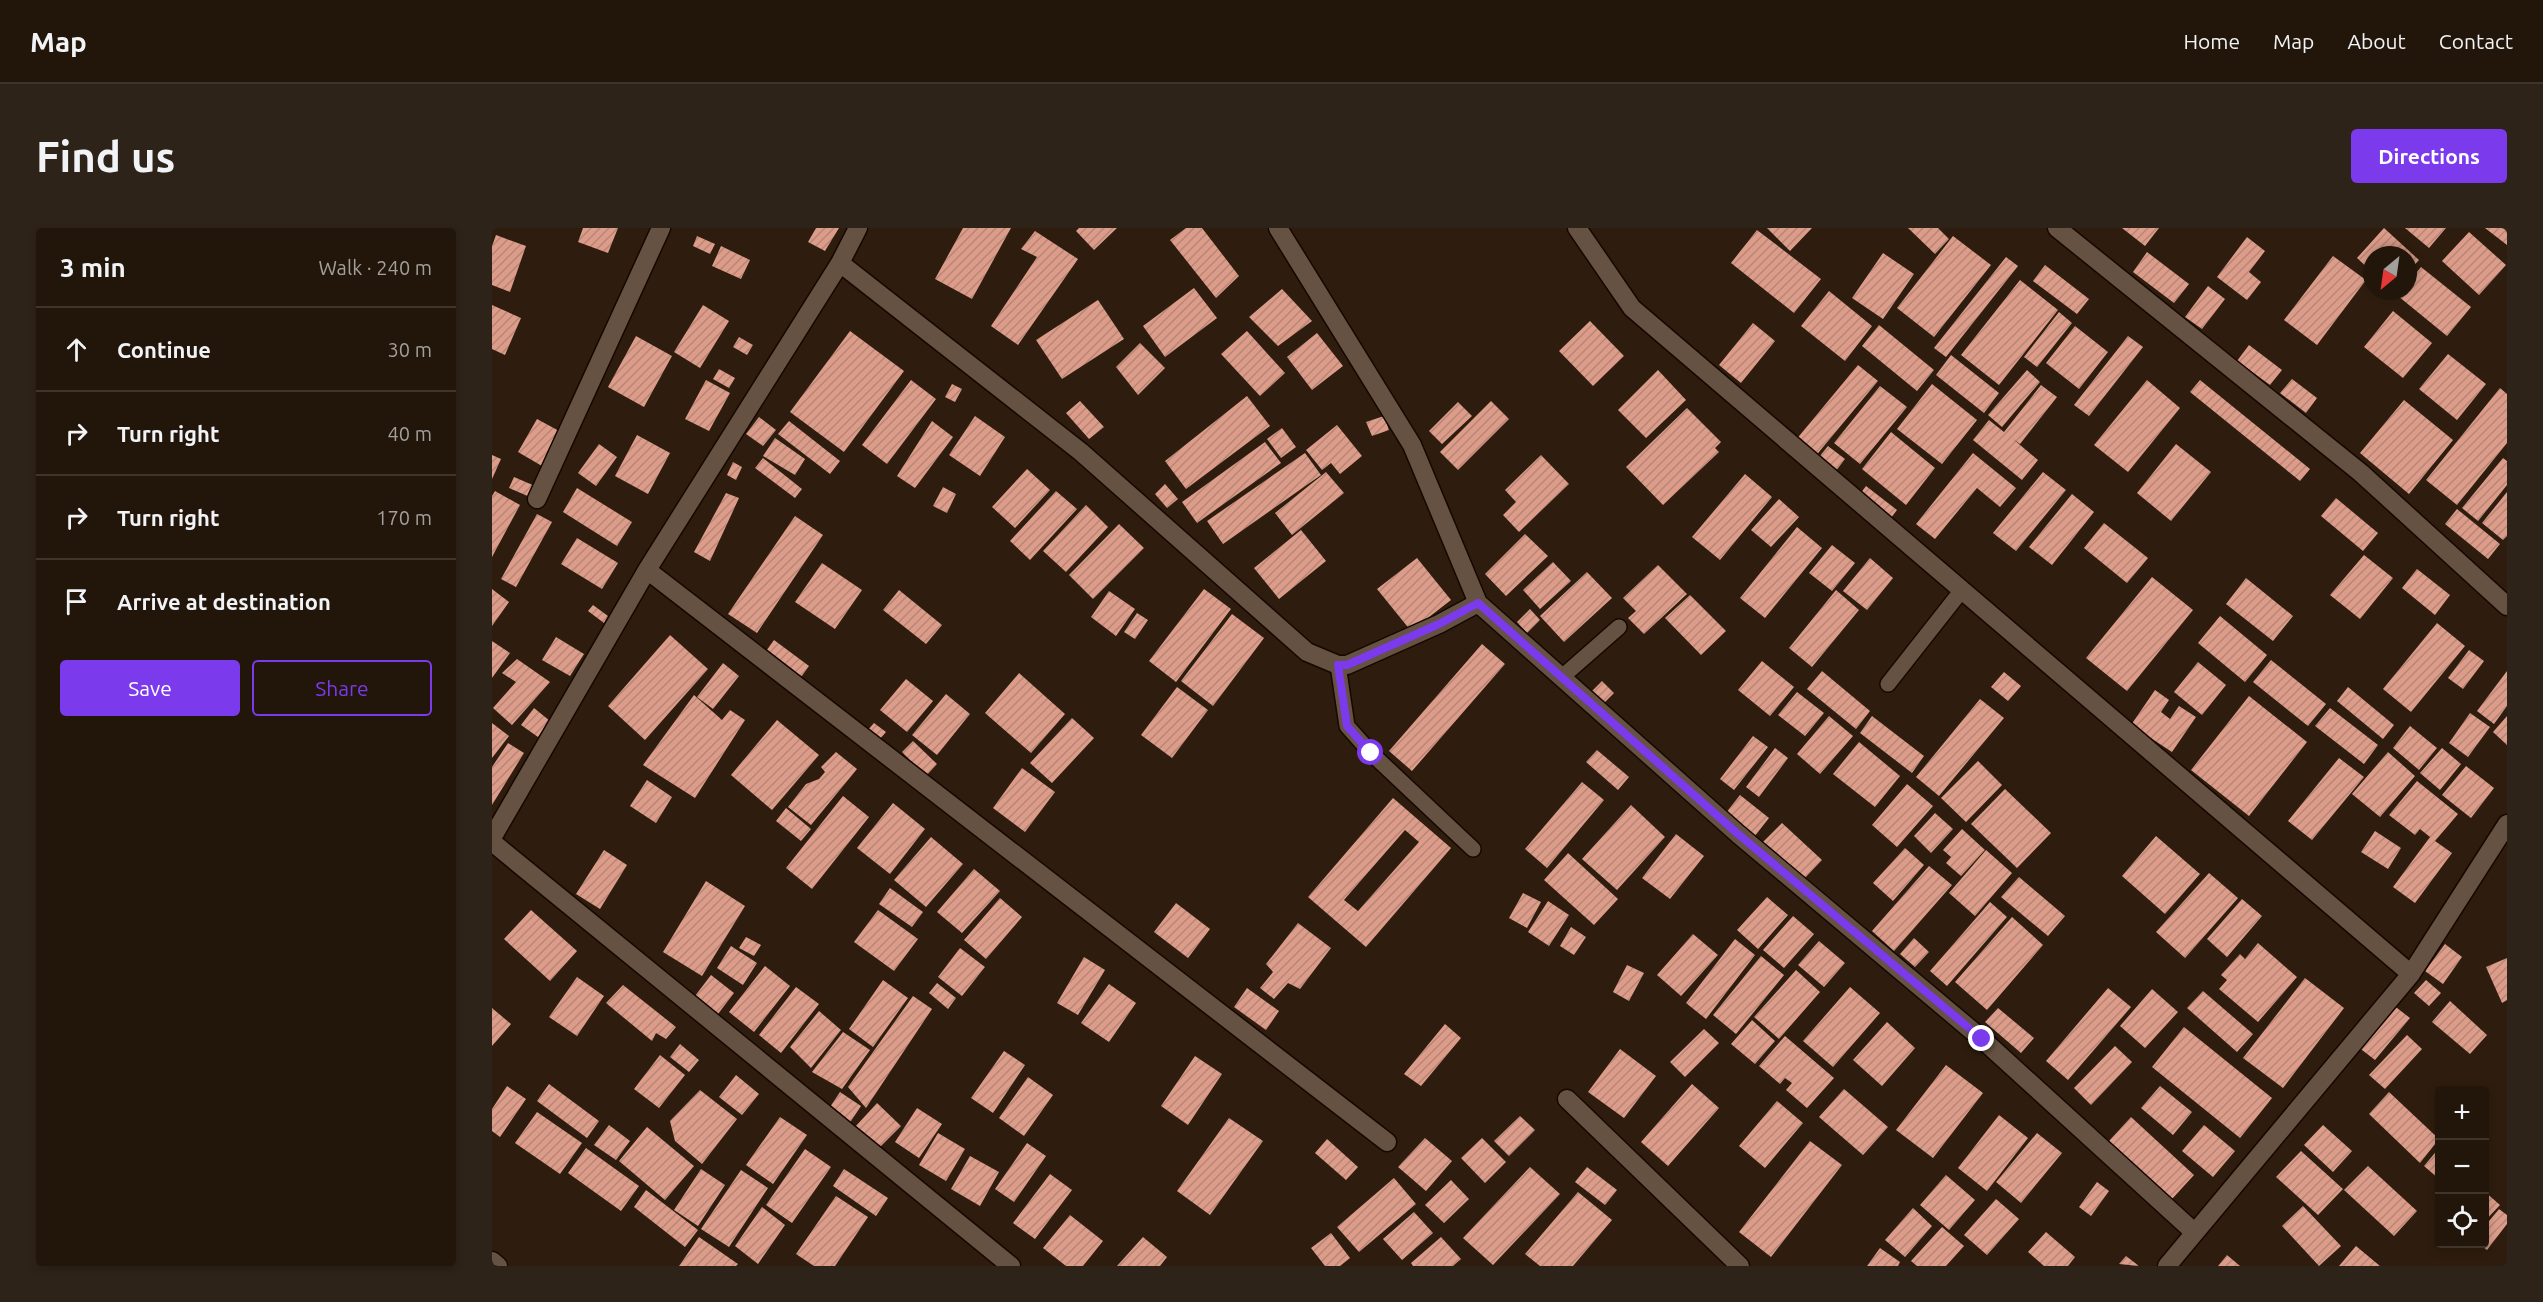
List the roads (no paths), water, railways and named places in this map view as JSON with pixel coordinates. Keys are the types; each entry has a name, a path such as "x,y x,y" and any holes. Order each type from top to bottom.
{"street":[{"path":"537,499 661,228"},
{"path":"492,838 648,570 840,262 858,228"},
{"path":"1278,228 1412,446 1478,603 1738,834 1982,1039 2194,1232"},
{"path":"1577,228 1632,308 2411,974"},
{"path":"2056,228 2361,473 2507,606"},
{"path":"840,262 1080,453 1307,652 1338,665 1347,665 1439,624 1478,603"},
{"path":"648,570 1387,1142"},
{"path":"2167,1266 2411,974 2507,824"},
{"path":"492,842 1011,1266"},
{"path":"1567,1099 1740,1266"},
{"path":"492,1261 498,1266"}],"lane":[{"path":"1888,684 1962,590"},
{"path":"1562,677 1619,627"},
{"path":"1338,665 1347,726 1371,753 1473,849"}]}
